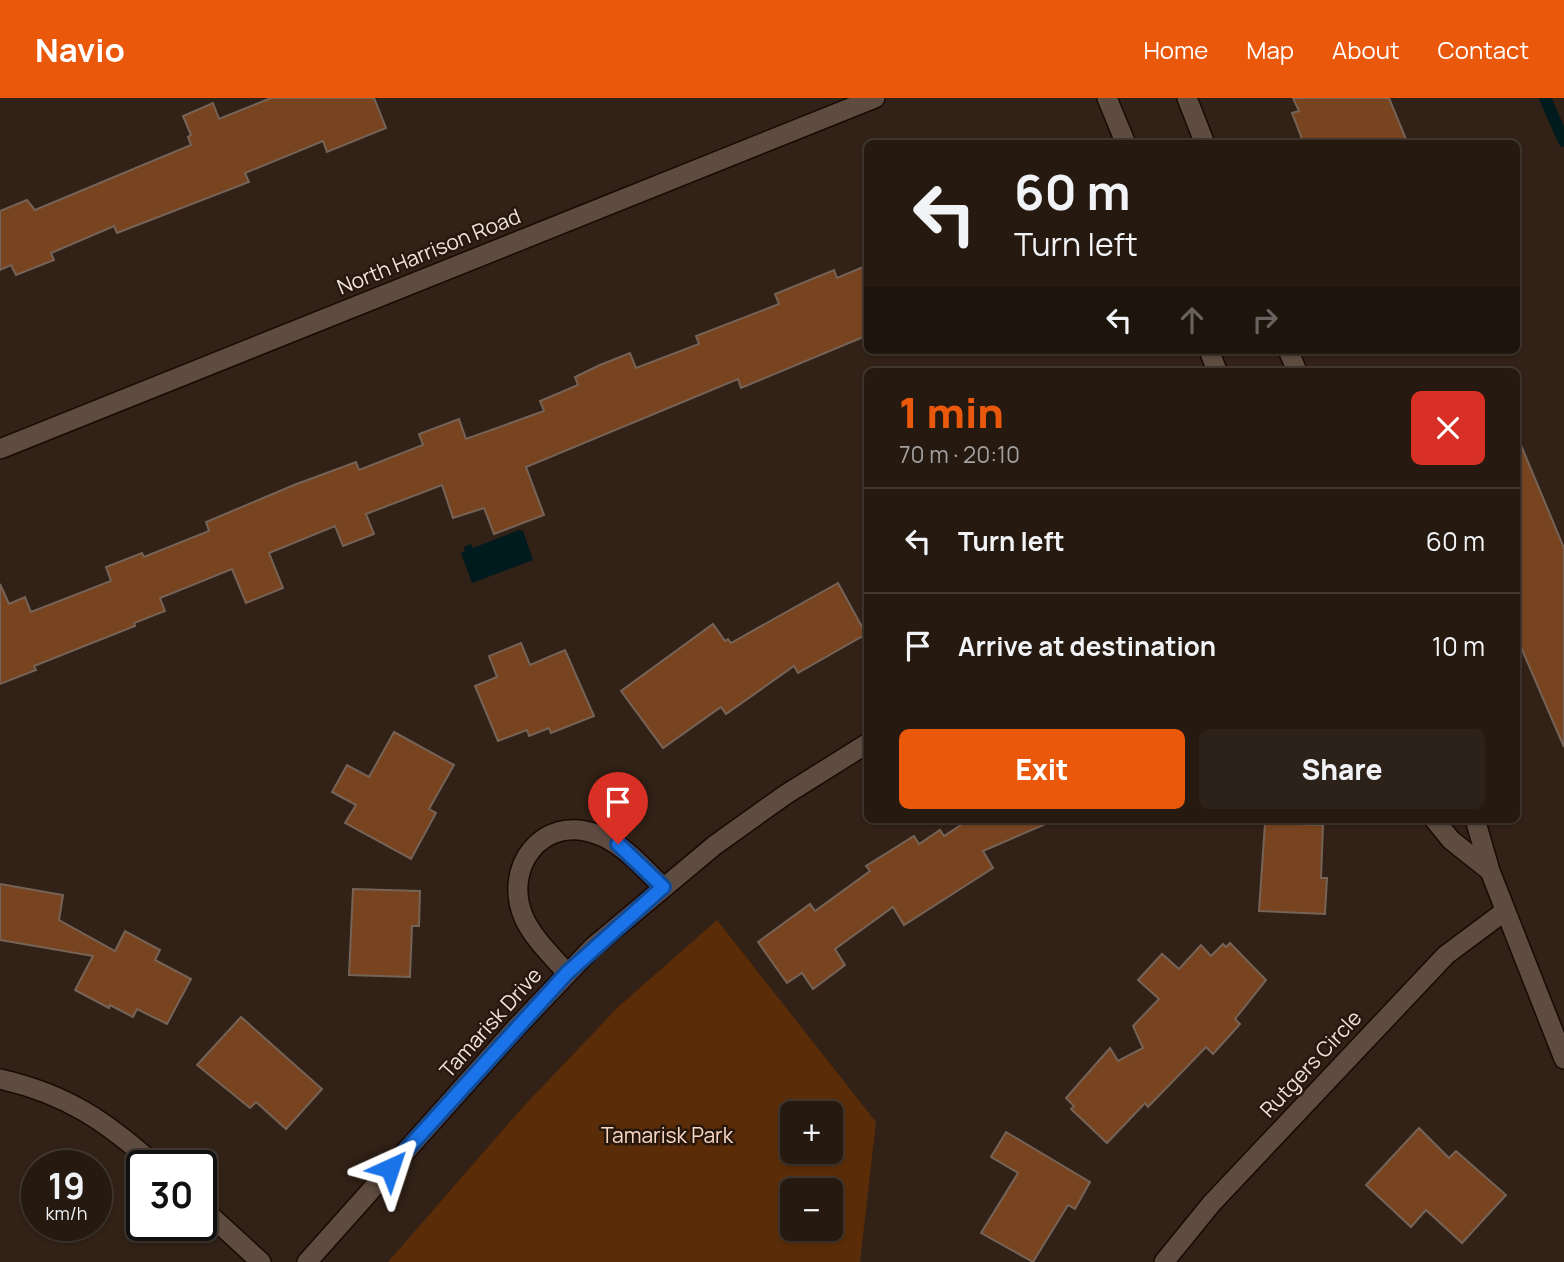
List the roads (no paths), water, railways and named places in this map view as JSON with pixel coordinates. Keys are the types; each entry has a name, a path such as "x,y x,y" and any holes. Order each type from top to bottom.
{"street":[{"name":"North Harrison Road","path":"0,449 875,98"},
{"path":"1107,98 1124,140"},
{"path":"1186,98 1203,140"},
{"name":"Tamarisk Drive","path":"307,1262 567,973 663,887 785,795 864,746"},
{"path":"1437,823 1451,840 1490,872"},
{"path":"1476,823 1490,872 1564,1059"},
{"path":"567,973 524,918 518,897 518,875 524,858 538,840 572,829 595,833 618,844 663,887"},
{"name":"Rutgers Circle","path":"1164,1262 1212,1203 1446,955 1505,911"},
{"path":"0,1079 41,1088 115,1129 138,1150"},
{"path":"217,1222 261,1262"}],"water":[{"path":"519,530 523,531 533,560 472,583 461,553 465,551 464,547 471,544 473,548"}],"waterway":[{"path":"1545,98 1564,141"}],"park label":[{"name":"Tamarisk Park","path":"667,1136"}]}
